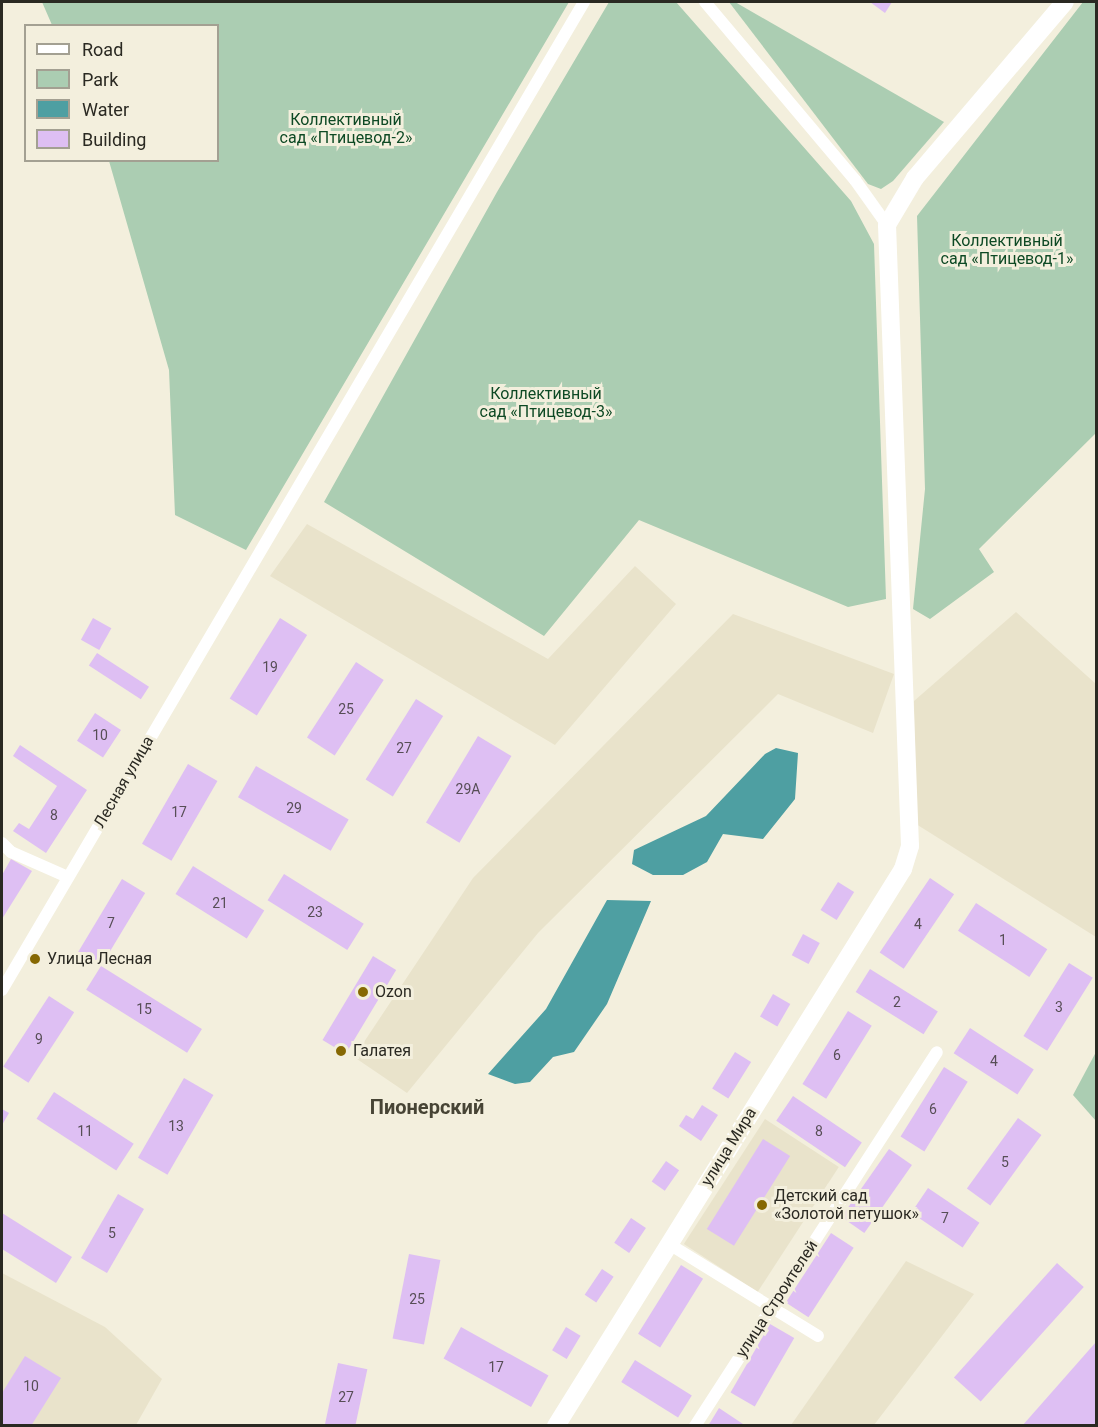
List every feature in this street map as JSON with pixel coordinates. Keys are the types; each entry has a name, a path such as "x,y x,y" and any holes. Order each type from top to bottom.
{"street":[{"name":"Лесная улица","path":"2,990 584,2"},
{"path":"705,2 855,180 887,225 915,178 1065,2"},
{"name":"улица Мира","path":"556,1425 903,869 910,846 887,225"},
{"path":"2,843 11,852 68,877"},
{"name":"улица Строителей","path":"695,1425 938,1052"},
{"path":"669,1244 818,1336"}],"shaded area":[{"path":"307,524 548,659 635,566 676,604 555,745 270,576"},
{"path":"1016,612 1096,684 1096,937 916,824 914,701"},
{"path":"733,614 894,674 873,733 778,694 538,933 407,1093 354,1057 473,878"},
{"name":"Детский сад «Золотой петушок»","path":"765,1119 839,1167 758,1292 684,1244"},
{"path":"906,1261 974,1294 874,1425 791,1425"},
{"path":"2,1273 105,1327 162,1379 136,1425 2,1425"}],"green space":[{"name":"Коллективный сад «Птицевод-2»","path":"42,2 569,2 246,550 175,515 169,370 109,162 219,162 219,24 52,24"},
{"name":"Коллективный сад «Птицевод-3»","path":"609,2 676,2 851,201 874,244 886,599 848,607 639,520 544,636 324,502 497,192"},
{"path":"729,2 735,2 944,122 893,181 881,189 868,184"},
{"name":"Коллективный сад «Птицевод-1»","path":"1083,2 1096,2 1096,433 979,549 994,572 930,619 913,609 925,489 917,216"},
{"path":"1096,1052 1096,1121 1073,1095"}],"water":[{"path":"776,748 798,753 795,799 763,839 723,834 707,862 683,875 653,875 632,864 634,850 706,816 765,754"},
{"path":"607,900 651,901 607,1004 574,1052 553,1057 530,1082 515,1084 488,1074 546,1009"}],"building":[{"path":"870,2 892,2 885,13"},
{"path":"93,618 111,628 99,650 81,640"},
{"path":"280,618 307,635 257,716 230,699"},
{"path":"97,653 149,687 141,699 89,666"},
{"path":"356,662 384,680 335,755 307,737"},
{"path":"416,699 443,716 393,797 366,780"},
{"path":"95,713 121,730 103,758 77,741"},
{"path":"478,736 511,756 459,843 426,823"},
{"path":"20,745 87,790 46,853 13,831 19,823 29,829 57,786 13,756"},
{"path":"188,764 217,781 171,861 142,844"},
{"path":"256,766 349,820 331,851 238,797"},
{"path":"11,859 32,871 2,919 2,875"},
{"path":"193,866 264,911 247,938 176,894"},
{"path":"284,874 364,924 347,950 268,900"},
{"path":"930,878 954,894 904,969 880,953"},
{"path":"122,879 145,893 101,967 78,953"},
{"path":"838,882 854,892 837,920 821,910"},
{"path":"976,903 1047,949 1029,977 958,931"},
{"path":"803,934 820,943 809,964 792,955"},
{"path":"373,956 396,970 346,1054 323,1040"},
{"path":"1069,963 1093,978 1047,1051 1023,1036"},
{"path":"101,966 202,1029 187,1053 86,990"},
{"path":"870,969 938,1011 924,1034 856,992"},
{"path":"773,994 790,1004 777,1027 760,1017"},
{"path":"49,996 74,1012 28,1083 3,1066"},
{"path":"848,1011 872,1026 826,1099 802,1084"},
{"path":"970,1028 1034,1069 1017,1095 954,1053"},
{"path":"735,1052 751,1062 728,1099 712,1088"},
{"path":"944,1067 968,1082 924,1151 901,1137"},
{"path":"184,1078 213,1095 167,1175 138,1158"},
{"path":"54,1092 134,1144 116,1171 37,1119"},
{"path":"793,1096 862,1142 845,1167 776,1121"},
{"path":"702,1105 718,1115 701,1141 679,1126 686,1115 693,1119"},
{"path":"2,1109 9,1113 2,1125"},
{"path":"1018,1118 1041,1135 990,1205 967,1188"},
{"path":"763,1139 790,1156 734,1246 707,1229"},
{"path":"889,1149 912,1165 864,1233 841,1217"},
{"path":"666,1161 679,1170 665,1191 652,1181"},
{"path":"928,1188 979,1223 963,1248 911,1213"},
{"path":"118,1194 144,1209 107,1273 81,1258"},
{"path":"2,1213 72,1257 56,1283 2,1249"},
{"path":"631,1218 646,1228 629,1253 614,1243"},
{"path":"831,1233 854,1248 808,1317 786,1303"},
{"path":"409,1254 440,1260 424,1345 393,1338"},
{"path":"1057,1263 1084,1287 981,1402 954,1377"},
{"path":"681,1265 703,1279 660,1347 638,1334"},
{"path":"602,1269 614,1277 596,1303 585,1295"},
{"path":"770,1324 794,1338 755,1406 730,1392"},
{"path":"461,1327 548,1375 531,1407 444,1358"},
{"path":"566,1327 581,1336 567,1359 552,1350"},
{"path":"1096,1342 1096,1426 1022,1426"},
{"path":"25,1356 61,1378 31,1426 2,1426 2,1393"},
{"path":"635,1360 692,1396 678,1418 621,1382"},
{"path":"338,1363 367,1369 355,1426 325,1426"},
{"path":"719,1408 743,1424 742,1426 708,1426"}],"place":[{"name":"Улица Лесная","path":"35,959"},
{"name":"Ozon","path":"363,992"},
{"name":"Галатея","path":"341,1051"},
{"name":"Детский сад «Золотой петушок»","path":"762,1205"}],"district":[{"name":"Пионерский","path":"427,1107"}]}
